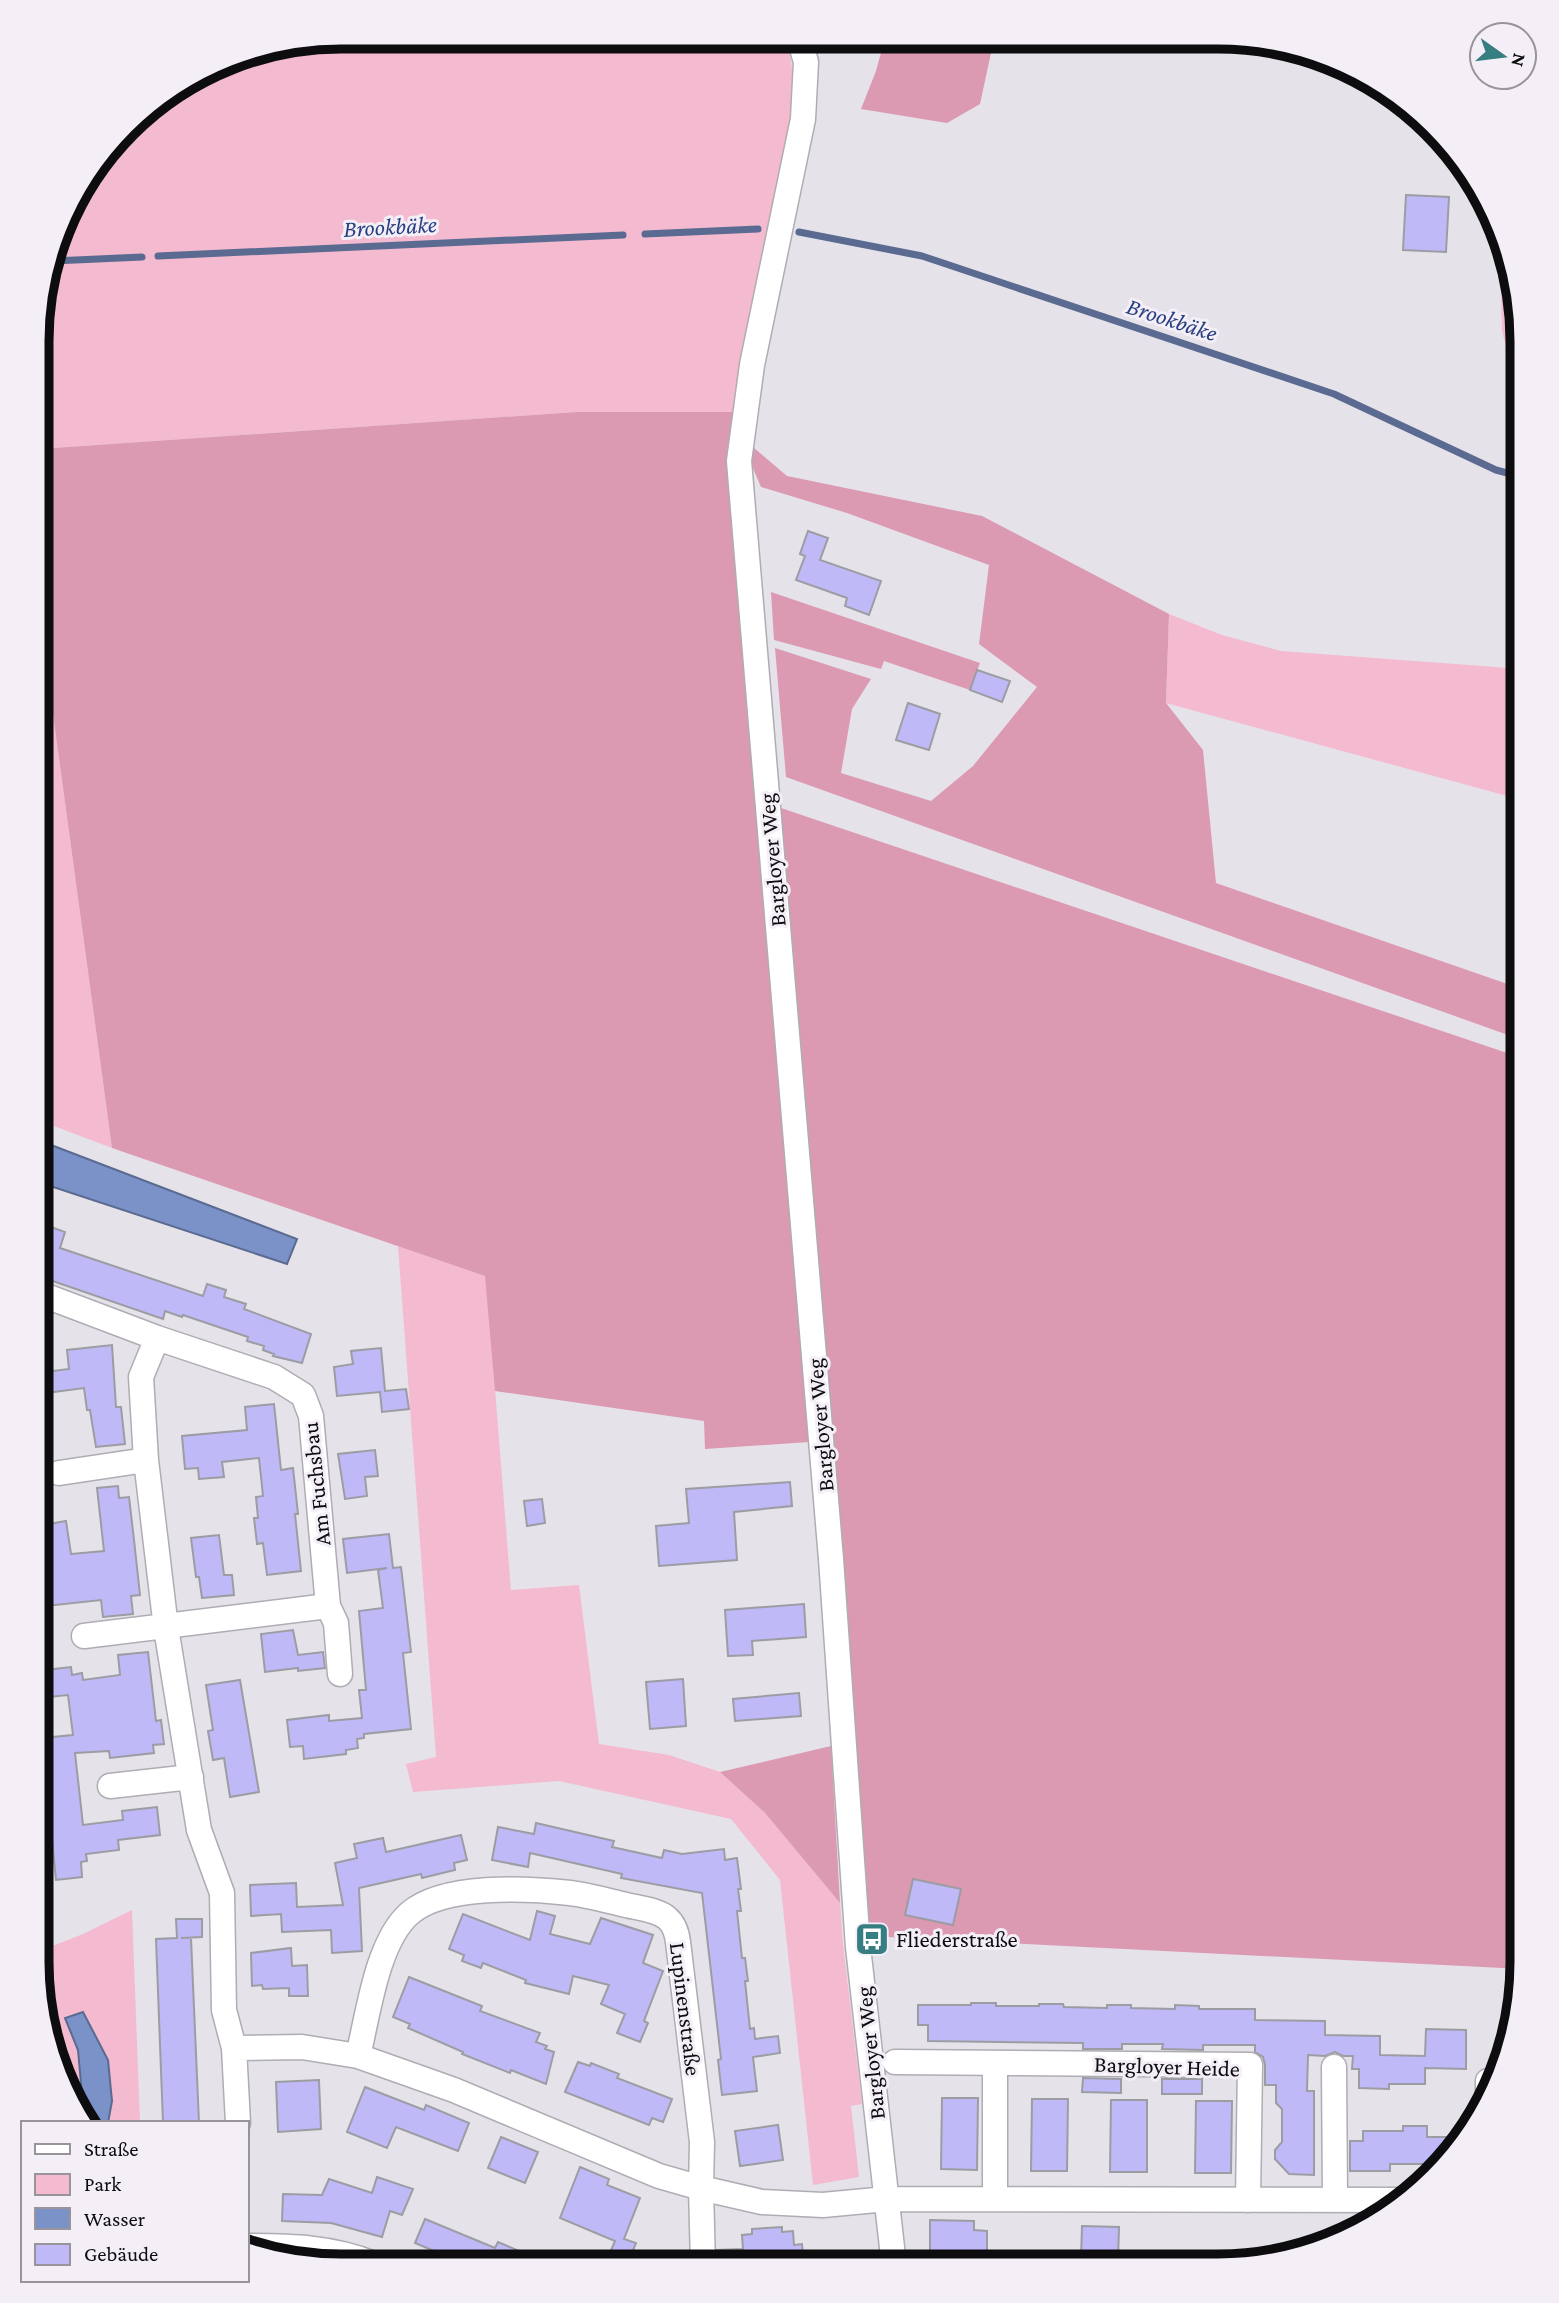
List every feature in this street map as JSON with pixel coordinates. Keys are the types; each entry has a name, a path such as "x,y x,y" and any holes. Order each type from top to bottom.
{"street":[{"name":"Bargloyer Weg","path":"802,49 806,62 803,119 752,365 739,461 831,1559 857,1936 893,2254"},
{"name":"Am Fuchsbau","path":"49,1297 157,1338 274,1377 303,1395 311,1416 328,1606 336,1623 340,1675"},
{"path":"157,1338 141,1377 146,1460 166,1628 199,1830 222,1893 224,2010 234,2048 238,2121"},
{"path":"59,1473 146,1460"},
{"path":"84,1636 328,1606"},
{"path":"110,1786 191,1777"},
{"name":"Lupinenstraße","path":"358,2056 385,1947 399,1923 433,1899 461,1892 531,1890 572,1893 659,1913 673,1924 678,1942 702,2142 704,2254"},
{"path":"234,2048 302,2046 358,2056 454,2090 659,2176 762,2202 823,2205 887,2199 1388,2200"},
{"name":"Bargloyer Heide","path":"895,2062 1250,2066 1248,2200"},
{"path":"995,2063 995,2199"},
{"path":"1334,2067 1335,2199"},
{"path":"275,2246 303,2246 344,2254"}],"green space":[{"path":"341,49 789,49 794,80 791,125 735,412 577,412 49,448 51,303 59,266 71,229 88,195 109,163 135,135 163,109 195,88 229,71 266,59 303,51"},
{"path":"1501,268 1508,303 1510,363 1502,331"},
{"path":"1169,614 1222,635 1281,651 1510,668 1510,797 1166,703"},
{"path":"49,685 112,1148 49,1124"},
{"path":"398,1246 486,1276 511,1590 579,1585 599,1744 669,1755 720,1772 765,1813 840,1903 862,2104 851,2106 859,2177 813,2185 780,1880 731,1819 559,1781 413,1792 406,1764 436,1757"},
{"path":"132,1910 140,2121 96,2121 71,2074 59,2037 51,2000 49,1947"}],"shaded area":[{"path":"882,49 992,49 980,104 947,123 861,109"},
{"path":"577,412 735,412 809,1442 705,1449 704,1421 495,1391 485,1276 112,1148 49,685 49,448"},
{"path":"753,447 787,476 982,516 1169,614 1166,703 1203,750 1216,883 1510,985 1510,1036 786,777 775,648 871,679 852,709 841,773 931,801 973,766 1037,687 979,644 989,565 847,513 761,487 749,459"},
{"path":"771,592 980,663 970,690 884,661 881,669 774,640"},
{"path":"775,806 1510,1054 1510,1968 868,1936"},
{"path":"831,1746 840,1903 765,1813 720,1772"}],"water":[{"path":"49,1144 297,1239 287,1264 49,1186"},
{"path":"83,2012 108,2060 112,2101 108,2121 96,2121 82,2097 78,2050 65,2018"}],"building":[{"path":"1406,195 1449,197 1446,252 1403,250"},
{"path":"808,531 828,538 820,560 881,581 869,615 845,606 847,598 796,580 805,556 800,554"},
{"path":"977,670 1010,681 1002,702 970,690"},
{"path":"908,703 940,714 929,750 896,740"},
{"path":"49,1226 65,1232 60,1248 203,1296 207,1284 226,1290 224,1297 246,1304 244,1309 311,1334 302,1363 273,1356 274,1354 263,1350 264,1346 247,1341 248,1337 183,1315 182,1317 165,1311 163,1319 49,1280"},
{"path":"112,1345 116,1407 121,1407 125,1444 96,1447 84,1388 49,1393 49,1372 69,1369 67,1350"},
{"path":"381,1348 385,1391 406,1389 409,1409 382,1412 380,1392 337,1396 334,1367 353,1364 351,1351"},
{"path":"274,1404 281,1470 293,1468 301,1571 267,1575 263,1543 257,1544 254,1518 258,1518 256,1497 263,1496 259,1458 222,1462 224,1477 199,1479 198,1468 185,1469 182,1436 247,1430 245,1407"},
{"path":"375,1450 378,1476 365,1477 367,1496 345,1499 338,1454"},
{"path":"790,1482 792,1506 734,1512 737,1560 659,1566 656,1526 689,1523 686,1489"},
{"path":"118,1486 119,1498 129,1497 140,1595 131,1596 133,1614 103,1617 101,1600 49,1606 49,1524 66,1521 71,1554 104,1551 97,1488"},
{"path":"542,1499 545,1523 527,1526 524,1501"},
{"path":"389,1534 393,1568 401,1567 411,1652 403,1653 411,1729 364,1734 364,1738 357,1739 358,1748 346,1750 346,1754 304,1759 303,1746 290,1747 287,1720 329,1715 329,1721 362,1718 359,1690 366,1690 359,1611 383,1608 378,1570 387,1568 347,1573 343,1539"},
{"path":"219,1535 224,1575 232,1575 234,1595 202,1598 199,1577 196,1577 191,1538"},
{"path":"804,1604 806,1637 752,1641 753,1655 728,1656 725,1610"},
{"path":"293,1630 298,1655 323,1652 325,1668 265,1672 261,1634"},
{"path":"148,1652 156,1721 161,1720 164,1744 153,1745 154,1753 110,1758 109,1751 75,1753 83,1825 123,1820 122,1811 157,1807 160,1835 118,1840 119,1850 86,1854 87,1861 81,1862 82,1877 56,1880 49,1809 49,1737 73,1735 68,1695 49,1697 49,1670 71,1667 72,1675 82,1673 83,1680 120,1675 118,1655"},
{"path":"683,1679 686,1726 650,1729 646,1682"},
{"path":"240,1680 259,1792 230,1797 224,1758 213,1760 208,1731 213,1730 206,1685"},
{"path":"799,1693 801,1716 735,1721 733,1699"},
{"path":"536,1823 614,1841 612,1847 662,1858 664,1850 682,1854 724,1849 725,1860 737,1858 741,1911 737,1911 742,1958 745,1958 748,1981 745,1981 750,2029 754,2028 755,2039 778,2036 780,2053 753,2057 757,2091 722,2095 718,2060 721,2059 702,1893 621,1878 622,1874 530,1853 528,1867 492,1860 498,1827 534,1834"},
{"path":"461,1835 467,1860 454,1863 455,1870 422,1878 421,1874 359,1888 362,1951 332,1953 331,1930 282,1932 281,1914 251,1916 250,1885 296,1883 297,1907 343,1905 335,1863 357,1858 354,1844 383,1838 386,1852"},
{"path":"913,1879 961,1889 953,1925 905,1915"},
{"path":"537,1911 555,1916 550,1934 590,1944 601,1918 653,1935 643,1963 663,1971 644,2021 648,2023 640,2042 617,2033 625,2014 601,2004 609,1985 573,1976 569,1994 525,1983 526,1980 483,1963 481,1968 462,1961 464,1955 449,1949 463,1914 530,1940"},
{"path":"176,1919 202,1919 202,1937 181,1938 191,1938 199,2121 163,2121 156,1939 177,1938"},
{"path":"291,1948 292,1966 307,1965 308,1996 289,1996 289,1988 263,1989 262,1985 252,1986 251,1953"},
{"path":"409,1977 482,2006 480,2011 540,2033 536,2042 554,2052 546,2084 462,2054 463,2052 408,2028 410,2024 393,2017"},
{"path":"996,2003 996,2006 1063,2004 1064,2007 1107,2008 1107,2005 1131,2005 1131,2008 1175,2009 1175,2005 1199,2006 1199,2009 1255,2009 1255,2020 1325,2021 1325,2035 1380,2036 1380,2055 1425,2056 1426,2029 1466,2030 1466,2069 1425,2068 1425,2084 1389,2084 1389,2089 1359,2088 1359,2069 1352,2069 1353,2056 1343,2056 1335,2052 1325,2056 1308,2055 1307,2091 1314,2091 1314,2175 1289,2174 1275,2159 1275,2150 1282,2142 1282,2109 1276,2103 1276,2085 1265,2085 1263,2057 1255,2052 1255,2045 1203,2045 1203,2050 1162,2049 1163,2044 1122,2044 1122,2049 1083,2049 1083,2043 928,2041 928,2025 918,2025 918,2005"},
{"path":"578,2062 590,2066 591,2063 619,2074 617,2078 672,2099 663,2122 652,2118 649,2125 565,2092"},
{"path":"1083,2078 1121,2079 1121,2093 1082,2092"},
{"path":"1162,2079 1202,2079 1202,2094 1162,2094"},
{"path":"319,2080 321,2129 278,2132 276,2082"},
{"path":"365,2087 424,2110 426,2105 469,2123 458,2151 396,2127 387,2148 347,2132"},
{"path":"942,2098 978,2098 977,2170 941,2169"},
{"path":"1032,2099 1068,2099 1067,2171 1031,2171"},
{"path":"1111,2100 1147,2100 1147,2172 1110,2172"},
{"path":"1196,2101 1232,2101 1231,2173 1195,2173"},
{"path":"778,2125 783,2160 740,2166 735,2131"},
{"path":"1403,2126 1427,2126 1427,2137 1452,2137 1427,2165 1390,2164 1390,2171 1350,2171 1350,2141 1363,2141 1363,2131 1403,2131"},
{"path":"501,2137 538,2152 525,2183 488,2168"},
{"path":"580,2167 609,2179 607,2185 640,2198 624,2239 636,2243 632,2254 610,2254 615,2241 560,2218"},
{"path":"377,2177 413,2189 402,2215 390,2211 382,2237 331,2223 282,2221 283,2194 322,2195 329,2179 372,2193"},
{"path":"425,2219 495,2248 498,2242 526,2254 441,2254 415,2243"},
{"path":"930,2220 974,2221 974,2230 987,2231 987,2254 930,2254"},
{"path":"1082,2226 1119,2227 1118,2254 1081,2254"},
{"path":"782,2227 782,2232 793,2231 794,2245 802,2244 803,2254 717,2254 717,2250 743,2249 742,2235 752,2234 752,2229"}],"waterway":[{"name":"Brookbäke","path":"645,234 758,229"},
{"name":"Brookbäke","path":"799,232 922,256 1334,394 1496,470 1510,474"},
{"name":"Brookbäke","path":"158,256 623,235"},
{"name":"Brookbäke","path":"61,261 142,257"}],"place":[{"name":"Fliederstraße","path":"872,1939"}]}
